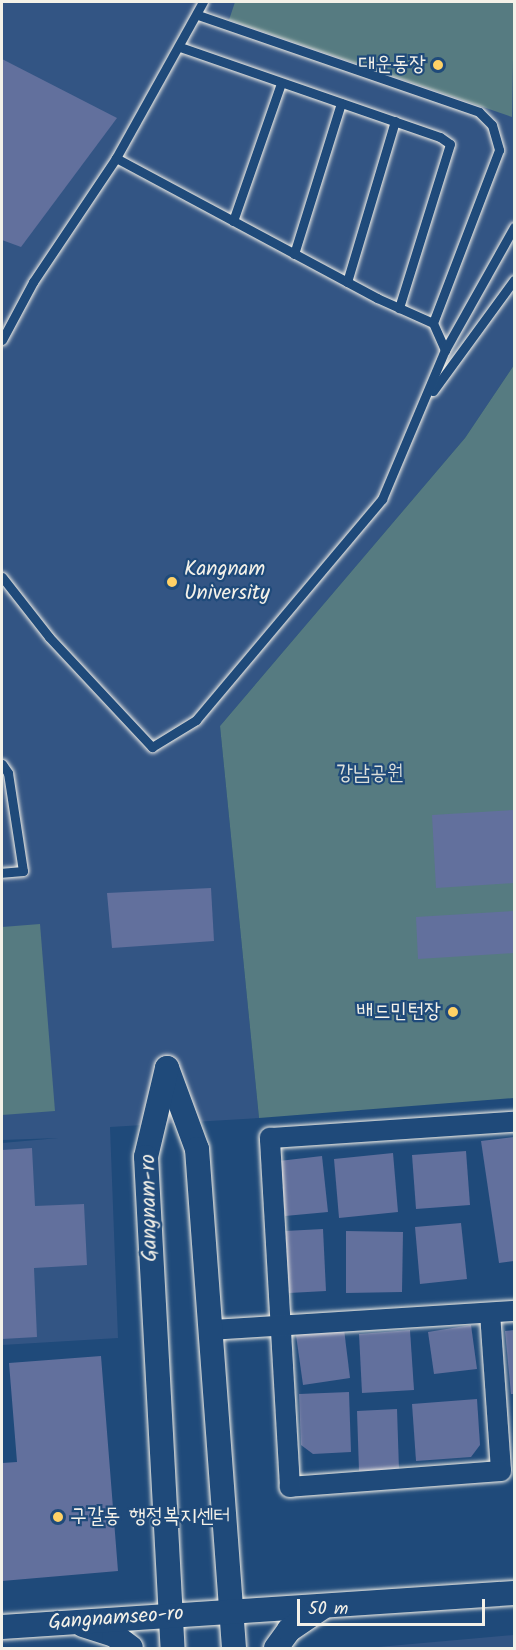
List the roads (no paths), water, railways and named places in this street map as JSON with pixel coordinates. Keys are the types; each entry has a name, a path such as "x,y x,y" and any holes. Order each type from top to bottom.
{"street":[{"name":"Gangnam-ro","path":"173,1648 146,1157 167,1068 197,1149 234,1648"},
{"path":"490,1313 501,1471 290,1487 270,1138 514,1122"},
{"path":"211,1330 281,1328 514,1311"},
{"name":"Gangnamseo-ro","path":"2,1627 514,1593"},
{"path":"276,1648 289,1630 324,1606"},
{"path":"75,1622 114,1635 131,1648"}],"lane":[{"path":"2,340 11,321 116,158 198,15 203,2"},
{"path":"198,15 479,112 492,125 499,150 433,323"},
{"path":"180,47 395,121 450,144 399,308"},
{"path":"234,221 280,83"},
{"path":"294,254 341,103"},
{"path":"347,282 395,121"},
{"path":"116,158 347,282 433,323 445,350"},
{"path":"2,577 49,637 152,747 196,720 382,499 426,401 445,350 514,227"},
{"path":"426,401 514,280"},
{"path":"2,314 11,321"},
{"path":"2,764 8,773 23,871 2,873"}],"place":[{"name":"대운동장","path":"438,65"},
{"name":"Kangnam University","path":"172,582"},
{"name":"배드민턴장","path":"453,1012"},
{"name":"구갈동 행정복지센터","path":"58,1517"}],"park label":[{"name":"강남공원","path":"370,774"}]}
